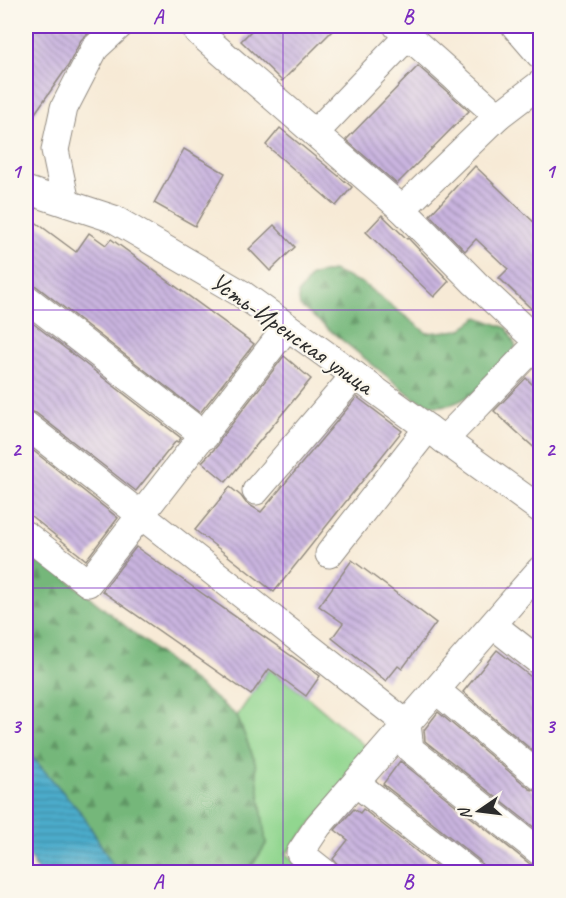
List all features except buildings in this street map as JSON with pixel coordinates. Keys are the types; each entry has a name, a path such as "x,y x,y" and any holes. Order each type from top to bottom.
{"street":[{"path":"66,203 55,150 64,108 95,48 119,26"},
{"path":"203,26 197,31 402,209 475,283 539,343 436,434 329,554"},
{"path":"515,26 540,55"},
{"path":"315,133 405,29 498,117"},
{"path":"402,209 498,117 540,84"},
{"name":"Усть-Иренская улица","path":"26,190 114,219 242,294 540,509"},
{"path":"26,298 205,436"},
{"path":"26,535 88,584 205,436 287,327"},
{"path":"256,491 355,375"},
{"path":"26,425 140,517 407,724 410,749 540,852"},
{"path":"324,873 300,853 318,826 540,570"},
{"path":"493,625 540,662"},
{"path":"436,690 540,777"},
{"path":"356,783 469,873"}],"green space":[{"path":"332,271 362,283 427,333 460,330 478,317 507,328 516,347 482,386 472,394 450,404 437,406 425,403 414,398 300,306 298,294 311,276"},
{"path":"26,546 237,716 255,762 266,844 248,872 117,872 83,815 26,750"},
{"path":"269,669 306,696 372,752 286,854 297,863 292,872 248,872 266,844 255,762 237,716"}],"water":[{"path":"26,750 83,815 117,872 38,872 26,850"}]}
